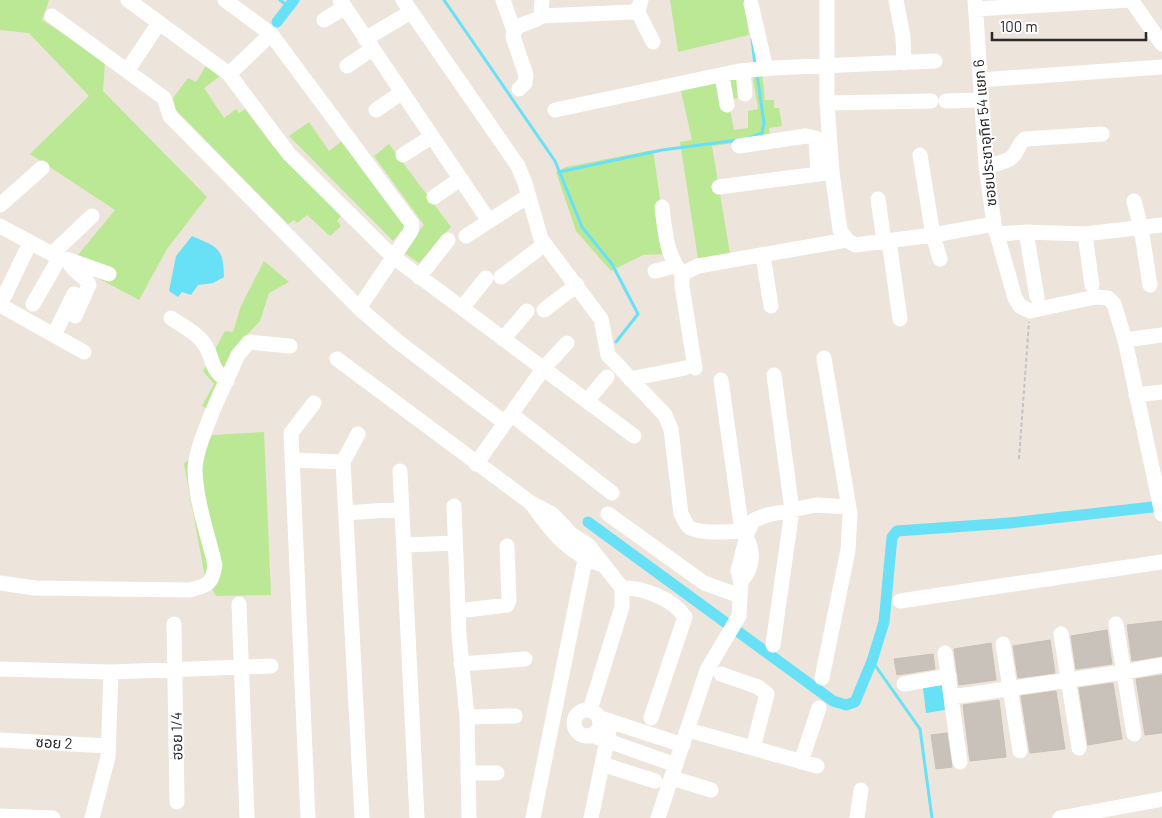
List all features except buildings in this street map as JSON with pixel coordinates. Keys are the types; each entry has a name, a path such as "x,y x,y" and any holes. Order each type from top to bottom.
{"street":[{"path":"128,0 229,74 289,154 392,256 634,436"},
{"path":"224,0 271,34 409,217 412,224 411,231 392,256 359,308"},
{"path":"503,0 514,31"},
{"path":"542,0 542,16"},
{"path":"825,173 827,103 826,0"},
{"path":"896,0 903,37 904,63"},
{"path":"975,5 1130,0 1162,44"},
{"path":"324,20 342,4 489,221"},
{"path":"745,94 755,70 751,4"},
{"path":"518,89 525,83 526,75 513,37 514,31 517,26 537,20 542,16 639,5 654,42"},
{"name":"ซอยประชาอุทิศ 54 แยก 6","path":"975,5 986,166 996,229 1015,298 1020,306 1030,311"},
{"path":"346,66 407,6 518,166 535,224 545,244 601,319 608,355 665,415 671,429 681,514 685,523 689,527 703,530 746,534"},
{"path":"52,16 164,98 170,116 359,308 398,341 612,493"},
{"path":"128,71 159,23"},
{"path":"229,74 271,34"},
{"path":"556,110 722,75 755,70 935,61"},
{"path":"980,80 1162,67"},
{"path":"722,75 727,104"},
{"path":"376,110 401,93"},
{"path":"827,103 980,100"},
{"path":"986,166 1009,159 1014,155 1019,144 1026,139 1102,134"},
{"path":"739,146 806,136 816,138 840,230 847,240 854,245 996,229 1085,234 1162,225"},
{"path":"403,155 432,137"},
{"path":"920,155 933,236 940,258"},
{"path":"0,205 42,168"},
{"path":"719,187 825,173"},
{"path":"434,197 460,179"},
{"path":"466,236 528,196"},
{"path":"878,199 900,319"},
{"path":"1134,201 1141,228 1150,285"},
{"path":"630,379 690,368 682,286 679,270 668,246 662,207"},
{"path":"33,304 60,257 92,216"},
{"path":"0,226 60,257 109,274"},
{"path":"1026,232 1037,297"},
{"path":"1085,234 1092,285"},
{"path":"420,277 448,240"},
{"path":"655,271 679,270 847,240"},
{"path":"30,243 0,305 84,352"},
{"path":"462,308 493,277 545,244"},
{"path":"763,256 771,306"},
{"path":"60,257 90,285 75,316"},
{"path":"544,310 577,285"},
{"path":"54,336 77,288"},
{"path":"1030,311 1095,297 1108,298 1118,311 1161,499 1162,514"},
{"path":"503,339 527,311"},
{"path":"171,318 199,338 209,353 212,367 227,381"},
{"path":"1125,340 1162,336"},
{"path":"0,583 35,588 189,590 208,585 214,577 215,565 197,488 195,469 198,450 238,355 249,342 290,346"},
{"path":"476,464 544,369 567,344"},
{"path":"822,678 848,550 849,507 824,358"},
{"path":"338,359 476,464 531,503 567,548 586,552 603,565 622,588 622,607 598,730 591,736"},
{"path":"773,645 792,510 774,376"},
{"path":"587,401 607,377"},
{"path":"658,818 708,670 736,622 741,589 749,572 752,552 746,534 722,380"},
{"path":"1136,396 1162,392"},
{"path":"308,818 292,460 293,429 314,403"},
{"path":"358,434 343,462 362,818"},
{"path":"292,460 343,462"},
{"path":"400,471 417,818"},
{"path":"746,534 759,517 816,505 849,507"},
{"path":"454,506 461,664 467,717 469,818"},
{"path":"346,513 402,509"},
{"path":"608,514 704,583 741,589"},
{"path":"404,545 455,543"},
{"path":"458,611 507,606 509,600 507,546"},
{"path":"532,818 586,552"},
{"path":"900,601 1162,562"},
{"path":"622,588 649,592 680,610 685,617 650,718"},
{"path":"239,604 247,818"},
{"name":"ฮอย 1/4","path":"174,624 178,802"},
{"path":"1116,624 1134,734"},
{"path":"1061,634 1080,748"},
{"path":"1003,644 1020,751"},
{"path":"945,653 960,762"},
{"path":"461,664 525,658"},
{"path":"951,696 1010,689 1162,665"},
{"path":"0,669 111,672 271,666"},
{"path":"92,818 103,781 108,746 111,672"},
{"path":"721,674 758,686 767,694 753,748"},
{"path":"904,684 948,676"},
{"path":"801,762 819,708"},
{"path":"574,725 578,713 600,716 683,745"},
{"path":"467,717 515,716"},
{"path":"596,817 602,764 607,741 600,716"},
{"path":"552,718 574,725 582,735 607,741 711,790"},
{"path":"688,730 816,766"},
{"name":"ซอย 2","path":"0,740 108,746"},
{"path":"602,764 655,781"},
{"path":"468,773 497,773"},
{"path":"857,818 861,790"},
{"path":"1070,817 1162,799"},
{"path":"0,816 53,818"}],"path":[{"path":"1019,459 1030,311"}],"green space":[{"path":"0,0 49,0 42,20 105,61 103,91 207,197 167,249 139,300 75,266 78,255 115,210 30,154 89,96 29,33 0,30"},
{"path":"670,0 744,0 749,35 678,52"},
{"path":"207,64 220,76 204,88 224,118 236,109 239,113 245,109 272,145 341,216 337,221 341,226 330,236 307,215 297,223 294,220 288,224 175,109 173,98 188,78 196,82"},
{"path":"762,72 765,100 774,100 774,108 779,108 782,126 769,128 770,138 712,146 730,254 698,259 680,142 692,140 680,87 738,74 742,97 728,100 734,130 748,128 748,111 758,109 752,73"},
{"path":"309,122 329,151 343,140 407,224 393,241 289,136"},
{"path":"389,144 451,227 419,263 403,252 424,225 374,156"},
{"path":"653,150 668,254 643,255 611,271 576,231 556,172 566,167"},
{"path":"264,261 289,282 269,293 260,321 245,337 220,415 202,406 214,384 203,371 225,331 233,332 241,306"},
{"path":"264,432 271,595 216,596 205,577 184,464 213,435"}],"water":[{"path":"192,236 214,246 218,250 221,254 224,277 213,283 198,285 191,295 182,292 178,297 169,291 176,256"},
{"path":"942,685 945,710 926,713 923,688"}],"waterway":[{"path":"280,0 289,7"},
{"path":"277,22 294,0"},
{"path":"444,0 555,161 582,227 612,264 638,314 616,342"},
{"path":"752,39 755,65"},
{"path":"749,138 762,133 764,123 757,74"},
{"path":"559,172 662,150 738,140"},
{"path":"588,522 833,701 846,705 855,702 872,661 884,622 892,537 897,531 1009,523 1162,506"},
{"path":"872,661 920,729 932,818"}]}
